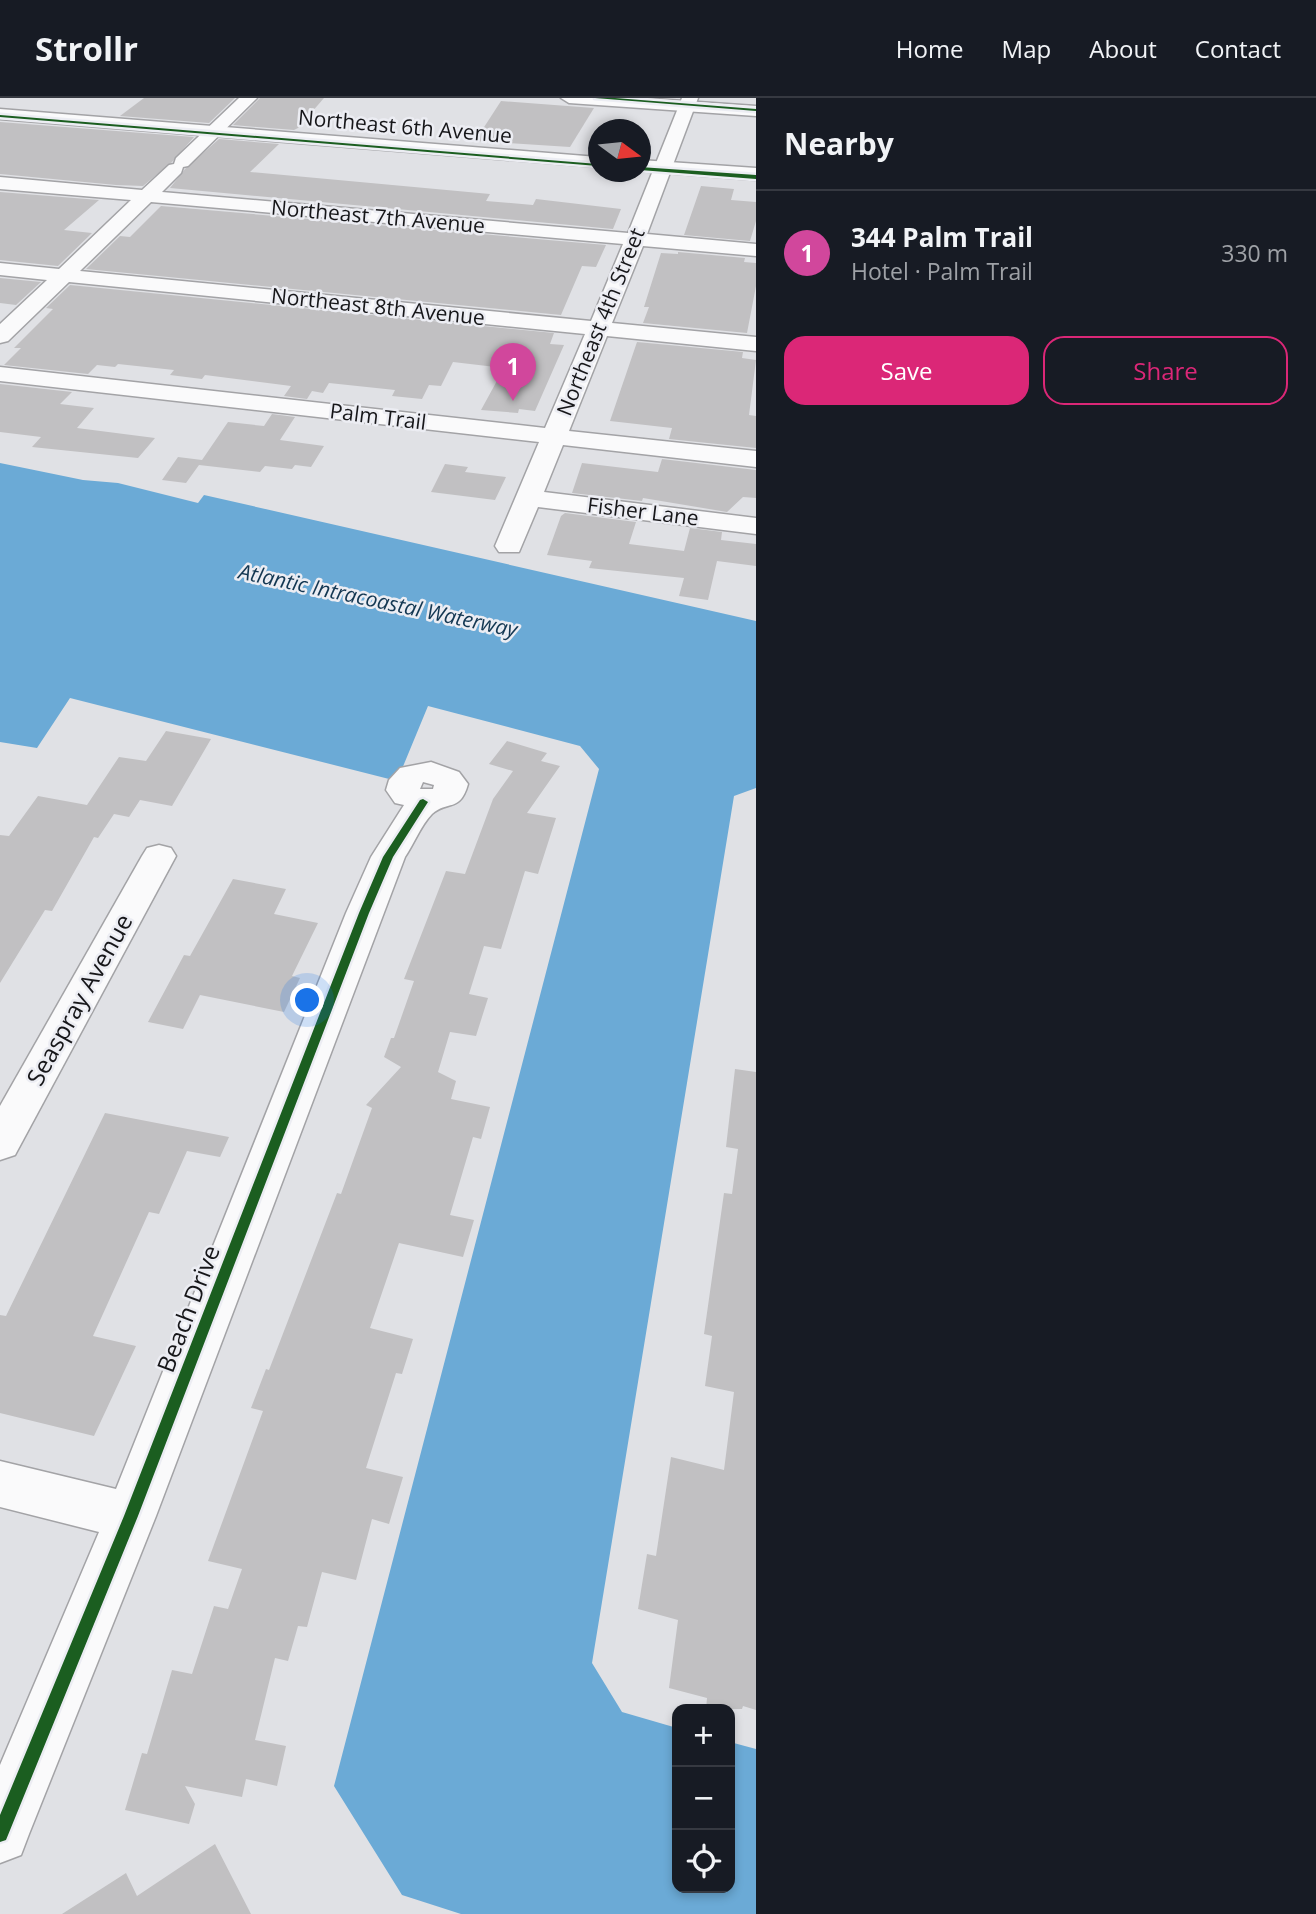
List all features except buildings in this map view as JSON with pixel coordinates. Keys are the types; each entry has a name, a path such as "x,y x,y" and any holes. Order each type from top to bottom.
{"street":[{"path":"0,337 249,98"},
{"path":"569,98 689,102 756,111"},
{"name":"Northeast 4th Street","path":"509,546 665,167 689,102"},
{"name":"Northeast 6th Avenue","path":"0,114 588,161"},
{"path":"651,166 756,174"},
{"name":"Northeast 7th Avenue","path":"0,183 756,250"},
{"name":"Northeast 8th Avenue","path":"0,269 756,344"},
{"name":"Palm Trail","path":"0,374 756,459"},
{"name":"Fisher Lane","path":"529,498 756,526"},
{"name":"Beach Drive","path":"0,1834 131,1516 387,857 423,802"},
{"name":"Seaspray Avenue","path":"0,1144 159,856"},
{"path":"0,1484 131,1516"}],"water":[{"name":"Atlantic Intracoastal Waterway","path":"0,463 83,480 118,483 198,503 204,495 756,621 756,788 734,796 592,1663 622,1712 672,1727 672,1893 735,1893 735,1743 756,1749 756,1914 461,1914 402,1895 334,1786 599,769 580,746 428,706 397,781 70,698 37,748 0,742"}],"cycle path":[{"path":"597,98 756,110"},
{"path":"0,116 588,164"},
{"path":"651,169 756,177"},
{"path":"0,1834 131,1516 364,913 388,857 423,802"}],"place":[{"name":"344 Palm Trail","path":"513,401"}]}
